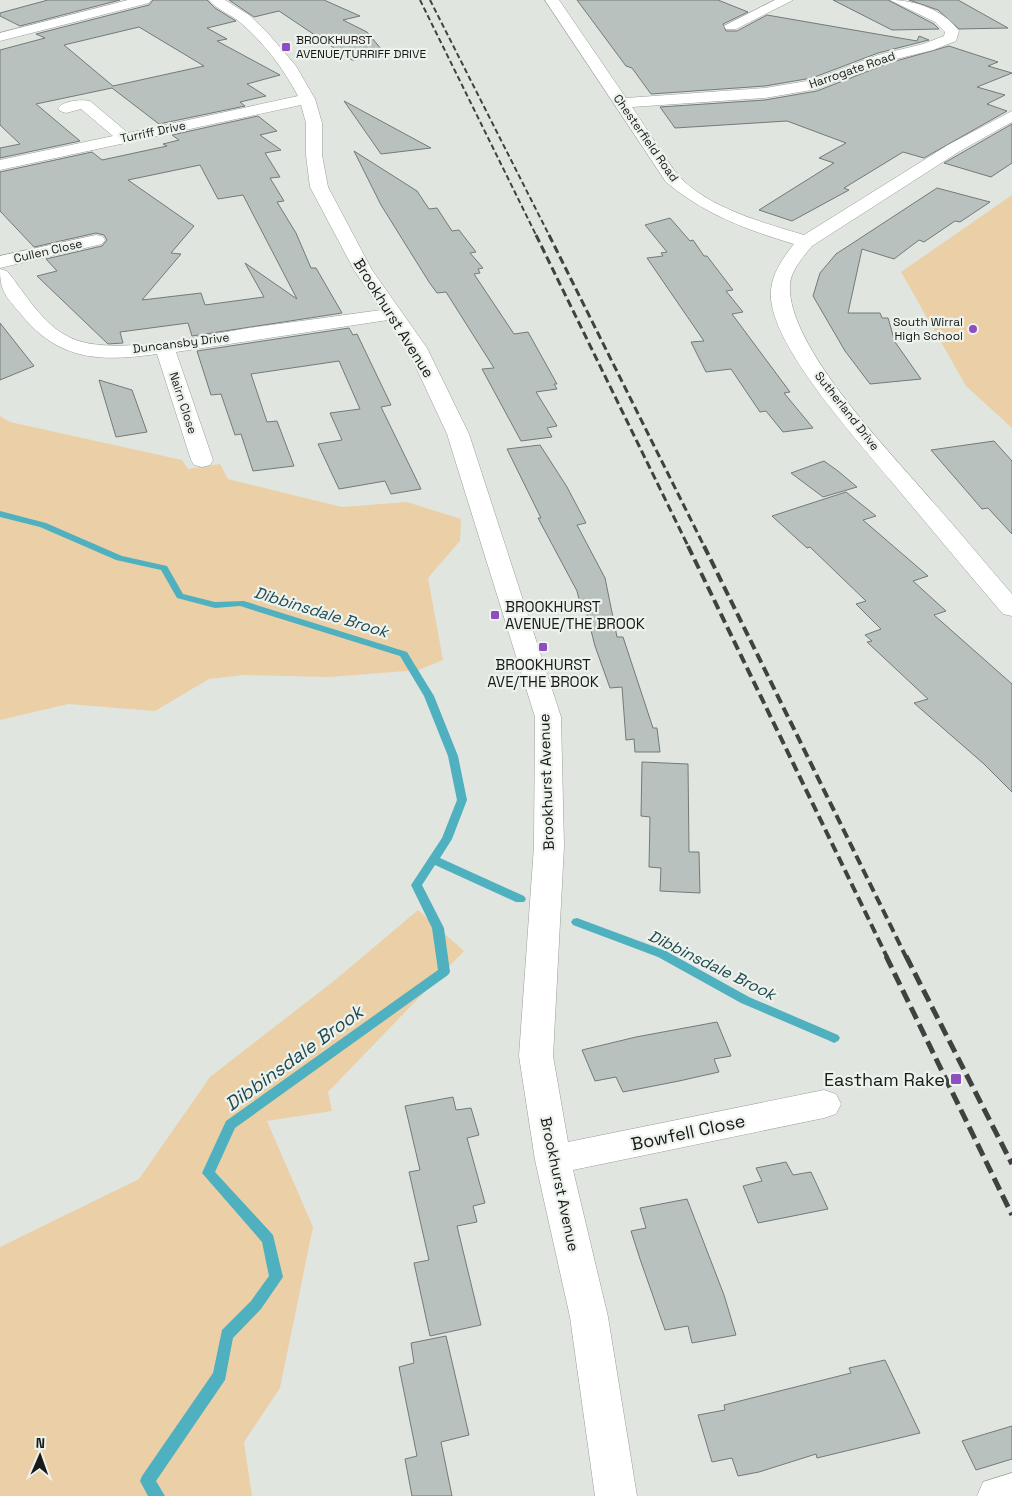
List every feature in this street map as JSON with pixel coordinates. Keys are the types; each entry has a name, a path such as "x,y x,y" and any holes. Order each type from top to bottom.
{"street":[{"path":"0,37 144,0"},
{"name":"Brookhurst Avenue","path":"216,0 244,18 261,34 290,69 307,99 314,123 314,155 319,187 353,253 392,314 417,348 458,434 548,717 549,846 536,1056 553,1160 589,1317 616,1496"},
{"name":"Chesterfield Road","path":"552,0 672,178 687,192 743,222 806,242"},
{"path":"731,26 786,0"},
{"name":"Harrogate Road","path":"621,103 766,92 817,84 883,58 928,47 951,38 952,31 940,19 897,0"},
{"name":"Turriff Drive","path":"0,165 307,99"},
{"path":"66,108 102,100"},
{"path":"84,104 125,138"},
{"name":"Sutherland Drive","path":"1012,116 954,148 806,242 794,258 780,284 783,312 798,344 837,403 1012,609"},
{"name":"Cullen Close","path":"0,262 95,239"},
{"name":"Duncansby Drive","path":"0,275 49,333 62,343 83,350 164,346 392,314"},
{"name":"Nairn Close","path":"164,346 202,460"},
{"name":"Bowfell Close","path":"553,1160 824,1104"},
{"path":"998,1496 1012,1493"}],"shaded area":[{"name":"South Wirral High School","path":"1012,195 1012,428 966,386 901,272"},
{"path":"0,416 10,422 182,460 188,469 220,464 228,479 342,507 407,502 461,519 460,541 428,578 443,660 419,670 330,677 244,675 209,679 155,711 68,704 0,720"},
{"path":"418,910 464,951 328,1092 332,1111 267,1121 313,1227 280,1388 244,1442 252,1496 0,1496 0,1247 139,1179 210,1077 335,980"}],"building":[{"path":"48,0 120,0 20,26 0,16 0,13"},
{"path":"153,0 207,0 215,8 236,21 207,28 227,39 217,41 280,75 247,84 266,96 240,102 245,106 159,124 112,88 36,104 80,141 0,158 0,148 20,144 0,125 0,50 45,38 36,34 149,5","holes":["139,27 204,66 113,86 64,45"]},
{"path":"229,0 324,0 360,16 343,20 367,32 387,56 352,60 279,11 254,17"},
{"path":"577,0 718,0 748,12 723,24 726,31 737,31 767,15 917,41 919,36 929,40 878,53 812,78 765,86 651,94 632,68 626,66"},
{"path":"833,0 888,0 934,24 939,29 892,30"},
{"path":"909,0 958,0 1008,28 959,29 938,10"},
{"path":"949,46 998,62 988,66 1012,73 977,87 1005,95 987,104 1007,111 924,158 903,152 844,188 849,190 792,221 759,210 834,163 819,158 846,143 787,121 675,128 660,107 765,100 817,91 889,63"},
{"path":"344,101 431,148 381,154"},
{"path":"258,116 277,131 260,135 281,150 265,153 280,177 270,178 284,201 277,202 296,233 311,268 316,268 342,313 192,336 188,323 120,332 123,343 108,344 37,276 57,271 46,259 102,246 107,240 104,235 96,233 34,247 0,211 0,172 92,152 102,160 167,146 163,144 179,140 172,135","holes":["200,165 218,199 243,195 297,299 245,263 264,297 205,305 201,293 142,300 181,254 171,253 194,226 128,180"]},
{"path":"1012,124 1012,163 991,177 944,163"},
{"path":"354,151 417,191 429,209 437,208 452,231 459,230 476,252 470,253 483,268 478,269 480,273 474,274 514,334 528,332 557,384 554,384 557,389 536,392 557,426 547,428 552,437 521,441 482,369 494,368 446,292 437,293 429,282 381,205"},
{"path":"937,188 990,202 960,222 955,221 924,242 919,240 894,259 862,249 848,313 880,313 882,318 888,318 895,342 921,379 870,384 845,351 813,296 820,273 836,254"},
{"path":"670,218 690,241 693,240 704,256 707,256 733,290 726,291 743,312 732,314 790,392 784,393 813,428 783,432 766,411 760,412 731,369 706,372 691,342 704,341 647,258 663,256 661,253 667,252 645,225"},
{"path":"0,323 34,366 0,380"},
{"path":"349,328 353,335 357,334 391,405 381,407 421,489 391,494 385,481 339,489 318,444 342,440 330,413 360,409 339,361 251,374 267,422 277,421 294,466 253,471 241,434 235,435 221,394 211,395 197,351"},
{"path":"99,380 132,390 147,432 116,437"},
{"path":"994,441 1012,461 1012,534 988,508 982,509 931,450"},
{"path":"540,445 567,487 586,523 577,525 605,578 617,637 623,637 653,728 657,728 660,752 635,752 634,739 626,740 622,687 610,688 595,646 585,607 581,607 577,591 538,518 541,518 507,449"},
{"path":"824,461 857,487 823,497 791,473"},
{"path":"846,492 876,516 863,520 928,576 913,581 946,611 934,615 1012,684 1012,792 984,764 914,703 928,699 867,642 872,641 865,635 881,629 856,604 866,601 810,547 807,548 772,516"},
{"path":"642,762 688,764 689,852 699,852 700,893 660,891 661,868 649,867 650,817 641,816"},
{"path":"717,1022 731,1056 714,1059 719,1072 679,1081 623,1092 616,1077 595,1081 582,1050 636,1037"},
{"path":"453,1097 456,1110 471,1108 479,1135 467,1138 485,1203 473,1206 477,1222 457,1226 481,1325 430,1336 414,1263 429,1260 409,1172 420,1170 405,1106"},
{"path":"786,1162 793,1175 811,1172 828,1209 758,1223 743,1186 762,1181 756,1168"},
{"path":"687,1199 724,1295 736,1335 692,1343 688,1326 665,1330 631,1231 646,1228 640,1208"},
{"path":"446,1336 469,1435 441,1442 452,1496 412,1496 405,1459 417,1456 399,1367 414,1363 411,1343"},
{"path":"885,1360 920,1433 817,1458 816,1454 759,1472 738,1476 732,1458 712,1462 698,1415 725,1410 724,1405 851,1373 849,1368"},
{"path":"1012,1426 1012,1459 976,1470 962,1441"}],"waterway":[{"name":"Dibbinsdale Brook","path":"0,514 43,525 119,558 164,568 180,596 215,605 241,603 404,654 429,696 453,756 462,800 447,839 433,859"},
{"name":"Dibbinsdale Brook","path":"157,1496 147,1481 220,1375 227,1335 256,1305 276,1277 268,1239 208,1173 230,1125 444,972 438,928 416,885 433,859"},
{"name":"Dibbinsdale Brook","path":"433,859 520,899"},
{"name":"Dibbinsdale Brook","path":"577,922 662,954 745,1000 834,1038"}],"railway":[{"path":"420,0 537,237"},
{"path":"430,0 550,237"},
{"path":"536,235 689,548"},
{"path":"550,237 705,548"},
{"path":"688,546 887,957"},
{"path":"704,546 906,957"},
{"path":"886,956 1012,1215"},
{"path":"906,956 1012,1164"}],"place":[{"name":"BROOKHURST AVENUE/TURRIFF DRIVE","path":"286,47"},
{"name":"South Wirral High School","path":"973,329"},
{"name":"BROOKHURST AVENUE/THE BROOK","path":"495,615"},
{"name":"BROOKHURST AVE/THE BROOK","path":"543,647"},
{"name":"Eastham Rake","path":"956,1079"}]}
